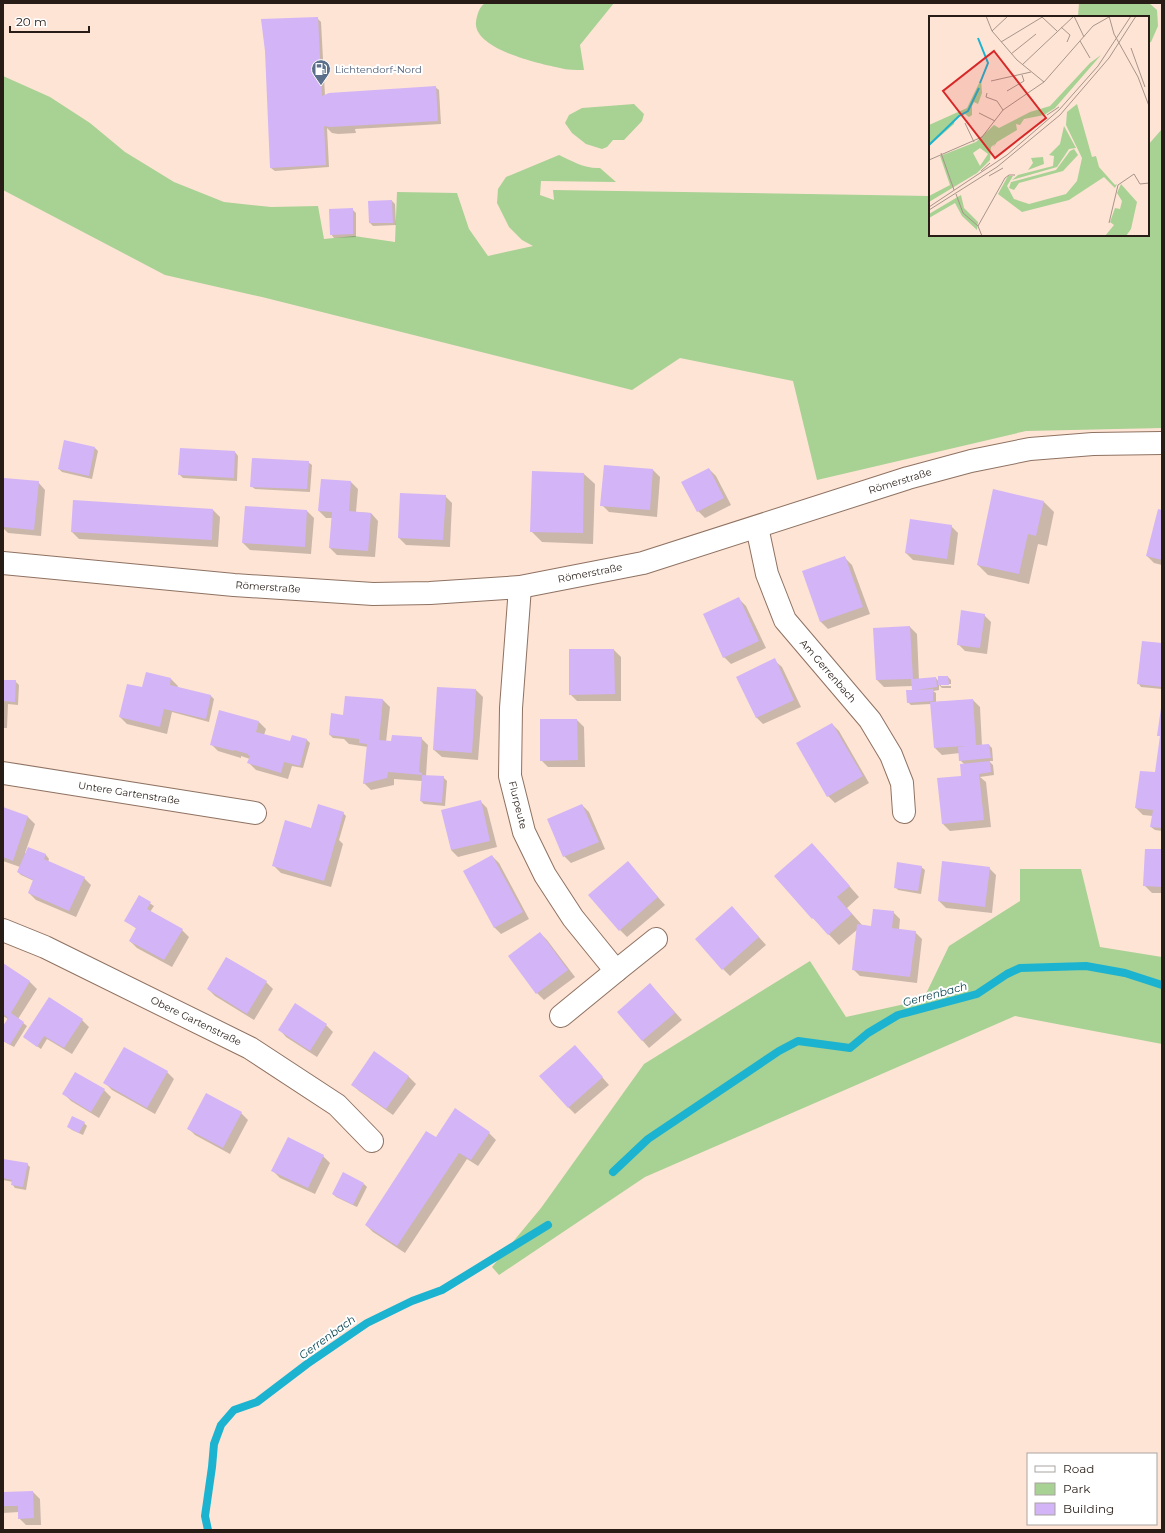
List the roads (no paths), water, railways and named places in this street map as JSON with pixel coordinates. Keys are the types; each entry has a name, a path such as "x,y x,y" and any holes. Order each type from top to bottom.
{"street":[{"name":"Römerstraße","path":"3,563 234,585 373,594 520,587 643,563 908,478 971,461 1030,449 1101,444 1162,443"},
{"name":"Am Gerrenbach","path":"757,527 766,574 785,620 874,726 892,755 902,783 904,812"},
{"name":"Flurpeute","path":"520,587 511,708 510,776 524,832 545,875 573,918 616,971"},
{"name":"Untere Gartenstraße","path":"3,773 255,813"},
{"name":"Obere Gartenstraße","path":"3,930 45,947 250,1048 337,1105 372,1141"},
{"path":"561,1016 656,939"}],"waterway":[{"name":"Gerrenbach","path":"613,1172 648,1139 779,1051 798,1041 850,1048 868,1033 898,1015 977,994 1007,974 1020,968 1086,966 1125,973 1162,985"},
{"name":"Gerrenbach","path":"208,1530 205,1516 214,1444 221,1425 234,1410 257,1402 307,1364 367,1323 412,1301 442,1290 548,1225"}],"place":[{"name":"Lichtendorf-Nord","path":"321,86"}]}
